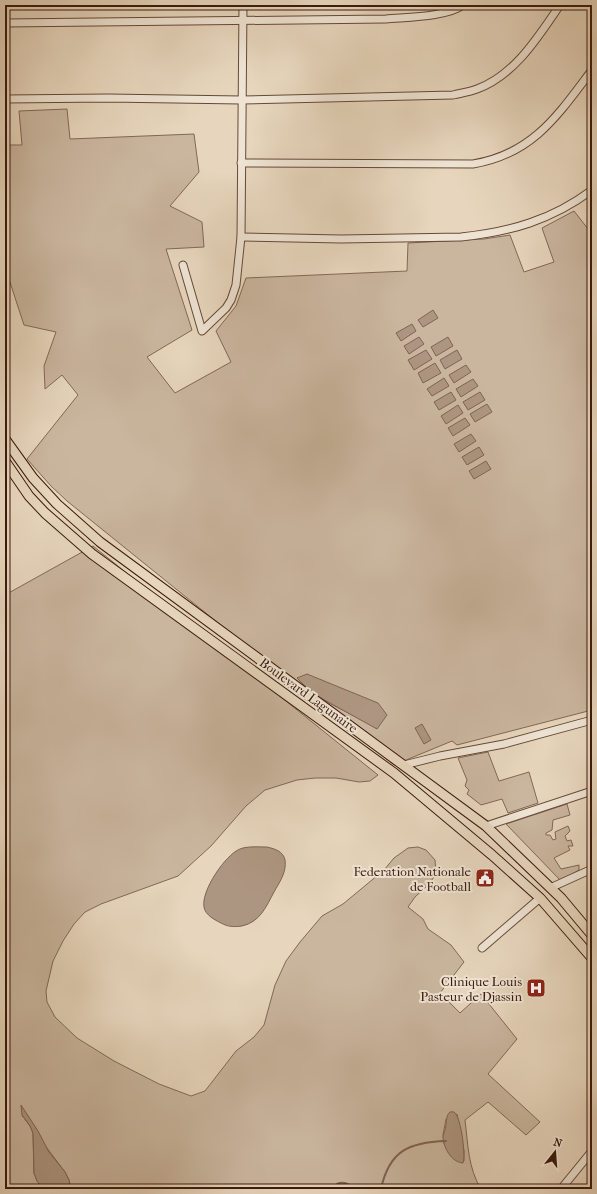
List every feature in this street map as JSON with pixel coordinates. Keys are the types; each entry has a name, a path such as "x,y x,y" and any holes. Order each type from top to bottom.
{"main road":[{"name":"Boulevard Lagunaire","path":"5,439 33,478 57,504 100,542 486,826 561,898 592,935"},
{"name":"Boulevard Lagunaire","path":"5,461 30,496 45,513 92,554 394,773 492,854 540,898 592,958"}],"street":[{"path":"183,265 202,331 226,308 231,300 236,285 242,237 243,5"},
{"path":"5,24 386,19 455,10 463,5"},
{"path":"5,99 108,98 242,100 453,95 485,86 519,60 560,5"},
{"path":"588,5 592,8"},
{"path":"242,163 473,164 490,161 515,151 529,142 549,124 592,70"},
{"path":"242,237 341,239 480,235 521,226 541,219 563,209 592,190"},
{"path":"404,765 440,756 504,744 592,720"},
{"path":"486,826 592,791"},
{"path":"550,888 592,869"},
{"path":"482,948 540,898"},
{"path":"561,1189 592,1151"}],"shaded area":[{"path":"67,109 70,139 194,134 199,172 170,206 202,222 204,247 166,249 192,330 147,357 175,393 231,362 216,331 236,306 246,278 407,271 408,243 484,239 510,235 524,272 554,262 542,228 574,211 592,234 592,710 457,745 452,741 394,765 67,501 51,486 27,459 78,395 62,375 45,389 44,366 56,332 24,325 5,267 5,145 22,145 19,111","holes":["297,678 377,728 312,694"]},
{"path":"433,310 438,318 423,327 418,320"},
{"path":"412,324 416,331 401,341 396,333"},
{"path":"419,337 424,344 409,354 404,346"},
{"path":"448,337 453,346 436,356 431,347"},
{"path":"426,350 432,359 414,370 408,360"},
{"path":"457,350 462,359 445,369 440,360"},
{"path":"435,363 441,373 423,383 418,373"},
{"path":"466,365 471,372 454,383 449,375"},
{"path":"444,378 449,386 432,396 427,389"},
{"path":"473,379 478,386 461,397 456,389"},
{"path":"451,392 456,400 439,410 434,402"},
{"path":"480,392 485,400 468,410 463,402"},
{"path":"487,404 492,412 475,422 470,414"},
{"path":"458,405 463,413 446,424 441,416"},
{"path":"465,418 470,425 453,436 448,428"},
{"path":"471,434 476,441 459,452 454,444"},
{"path":"479,447 484,455 467,465 462,457"},
{"path":"486,461 491,469 474,479 469,471"},
{"path":"93,546 378,775 370,781 359,782 336,778 297,780 265,790 246,806 211,846 178,876 101,904 85,912 74,924 53,961 46,991 47,1002 55,1017 77,1038 114,1061 159,1084 191,1096 205,1091 236,1051 254,1037 264,1025 275,985 286,961 322,916 343,904 384,870 394,858 408,848 418,847 426,850 435,860 436,874 408,907 423,919 428,929 451,945 464,962 440,993 460,1013 481,994 517,1039 488,1074 540,1122 526,1135 488,1102 465,1120 473,1173 481,1189 71,1189 65,1172 22,1115 33,1133 34,1173 37,1181 44,1189 5,1189 5,595","holes":["457,1114 464,1151 464,1161 444,1144 443,1135 446,1119"]},
{"path":"307,674 378,703 387,715 377,729 312,693 297,678"},
{"path":"422,724 431,740 424,744 415,728"},
{"path":"488,752 499,781 529,772 538,803 508,813 502,799 481,805 467,794 469,790 465,786 467,780 458,758"},
{"path":"567,804 570,815 553,820 552,830 546,833 546,835 550,835 553,840 556,839 555,832 568,826 570,831 565,836 567,841 571,840 573,846 568,846 570,850 554,858 561,869 579,865 579,870 561,881 506,824"},
{"path":"250,847 267,847 281,852 285,860 285,869 262,913 253,921 242,926 226,925 211,917 205,910 204,900 210,883 221,866 228,858 240,849"},
{"path":"21,1105 38,1131 49,1152 65,1172 71,1189 44,1189 37,1181 34,1173 33,1133 22,1115"},
{"path":"450,1112 455,1113 457,1116 461,1129 464,1159 463,1163 451,1157 444,1145 443,1136 447,1116"}],"waterway":[{"path":"381,1189 389,1166 395,1157 403,1151 421,1144 446,1141"},
{"path":"335,1189 337,1184 342,1183 349,1184 355,1189"}],"place":[{"name":"Federation Nationale de Football","path":"485,878"},
{"name":"Clinique Louis Pasteur de Djassin","path":"536,988"}]}
